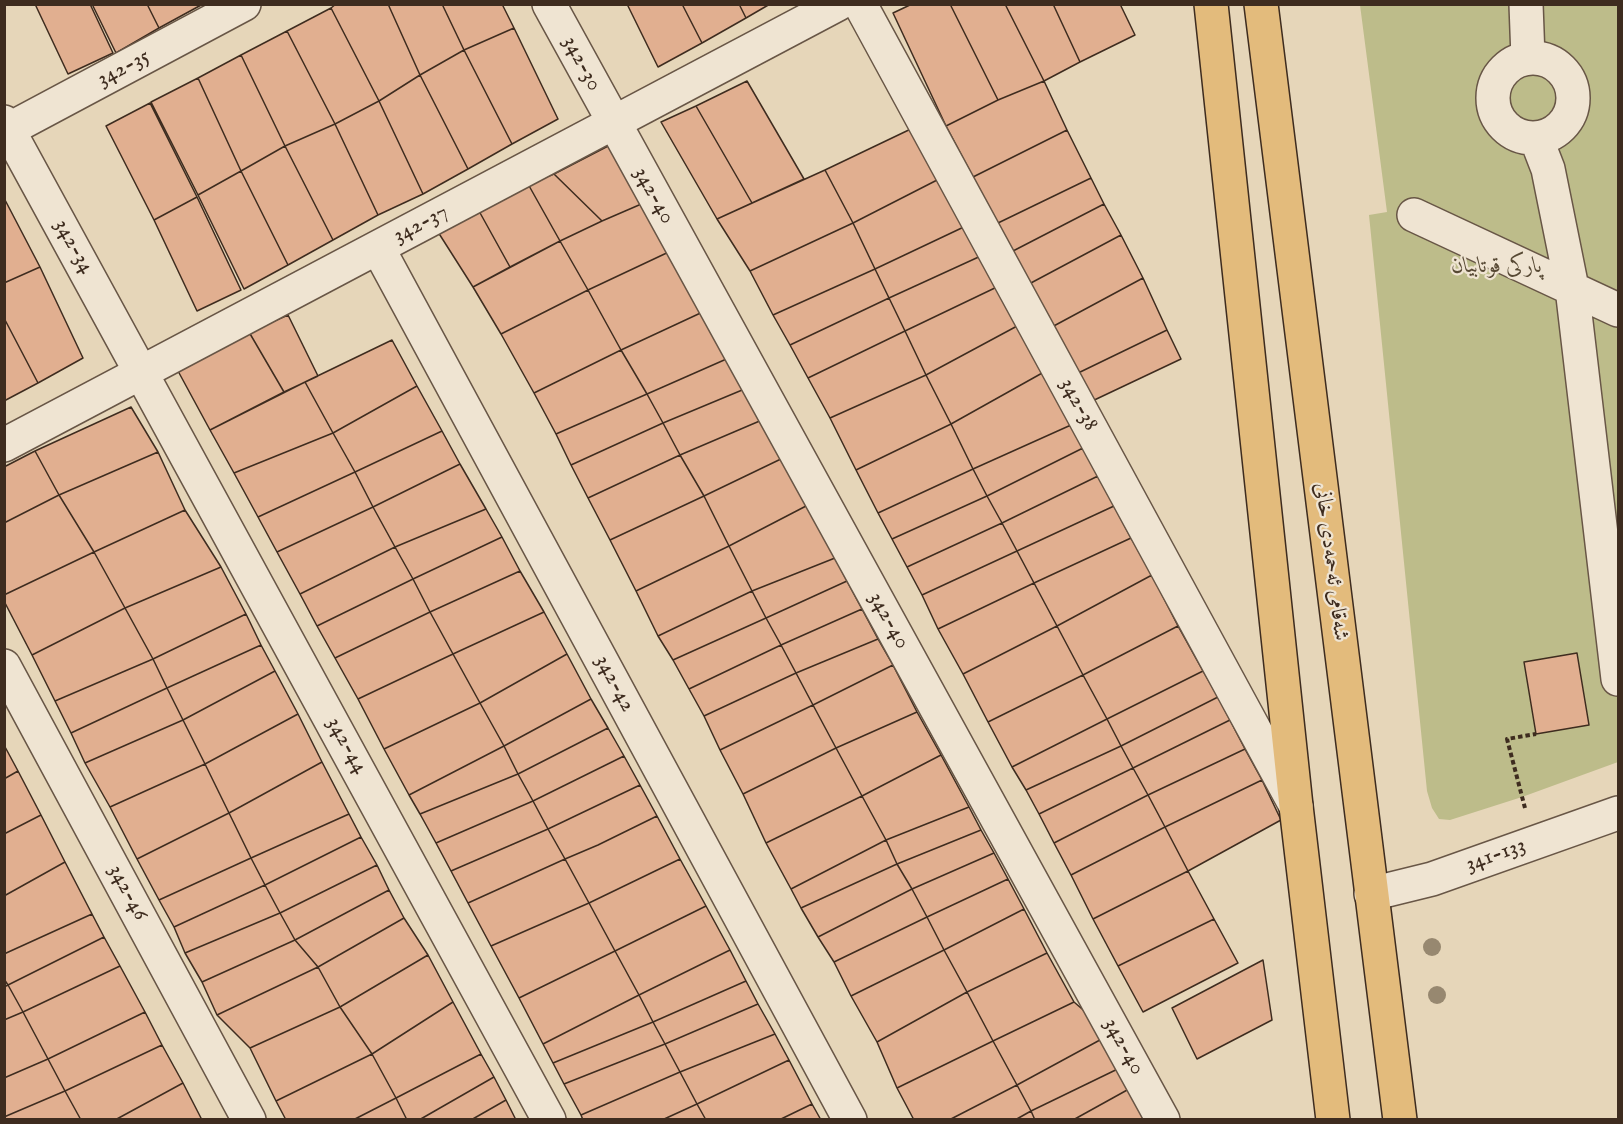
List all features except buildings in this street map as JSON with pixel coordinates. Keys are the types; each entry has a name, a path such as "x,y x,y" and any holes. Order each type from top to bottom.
{"main road":[{"path":"1211,4 1296,806 1332,1119"},
{"name":"شەقامی ئەحمەدی خانی","path":"1261,4 1400,1119"},
{"path":"1229,168 1280,161"}],"street":[{"name":"342-35","path":"6,128 244,4"},
{"name":"342-30","path":"549,4 613,123"},
{"name":"342-37","path":"4,445 838,4"},
{"name":"342-38","path":"860,4 1296,806"},
{"path":"1526,4 1528,58"},
{"path":"1528,58 1541,58 1563,71 1570,81 1573,94 1573,107 1568,119 1560,129 1536,138 1512,133 1502,125 1495,114 1492,102 1497,78 1505,68 1515,61 1528,58"},
{"name":"342-40","path":"613,123 1163,1119"},
{"name":"342-34","path":"6,128 142,372"},
{"path":"1536,138 1548,169 1572,288 1618,679"},
{"path":"1414,215 1618,310"},
{"name":"342-42","path":"378,248 850,1119"},
{"name":"342-44","path":"142,372 549,1119"},
{"name":"342-46","path":"4,666 249,1119"},
{"name":"341-133","path":"1371,894 1432,879 1618,813"}],"path":[{"path":"1526,815 1507,739 1536,734"}],"green space":[{"name":"پارکی قوتابیان","path":"1360,5 1618,5 1618,762 1450,820 1439,819 1432,808 1427,791 1369,215 1387,212"}]}
